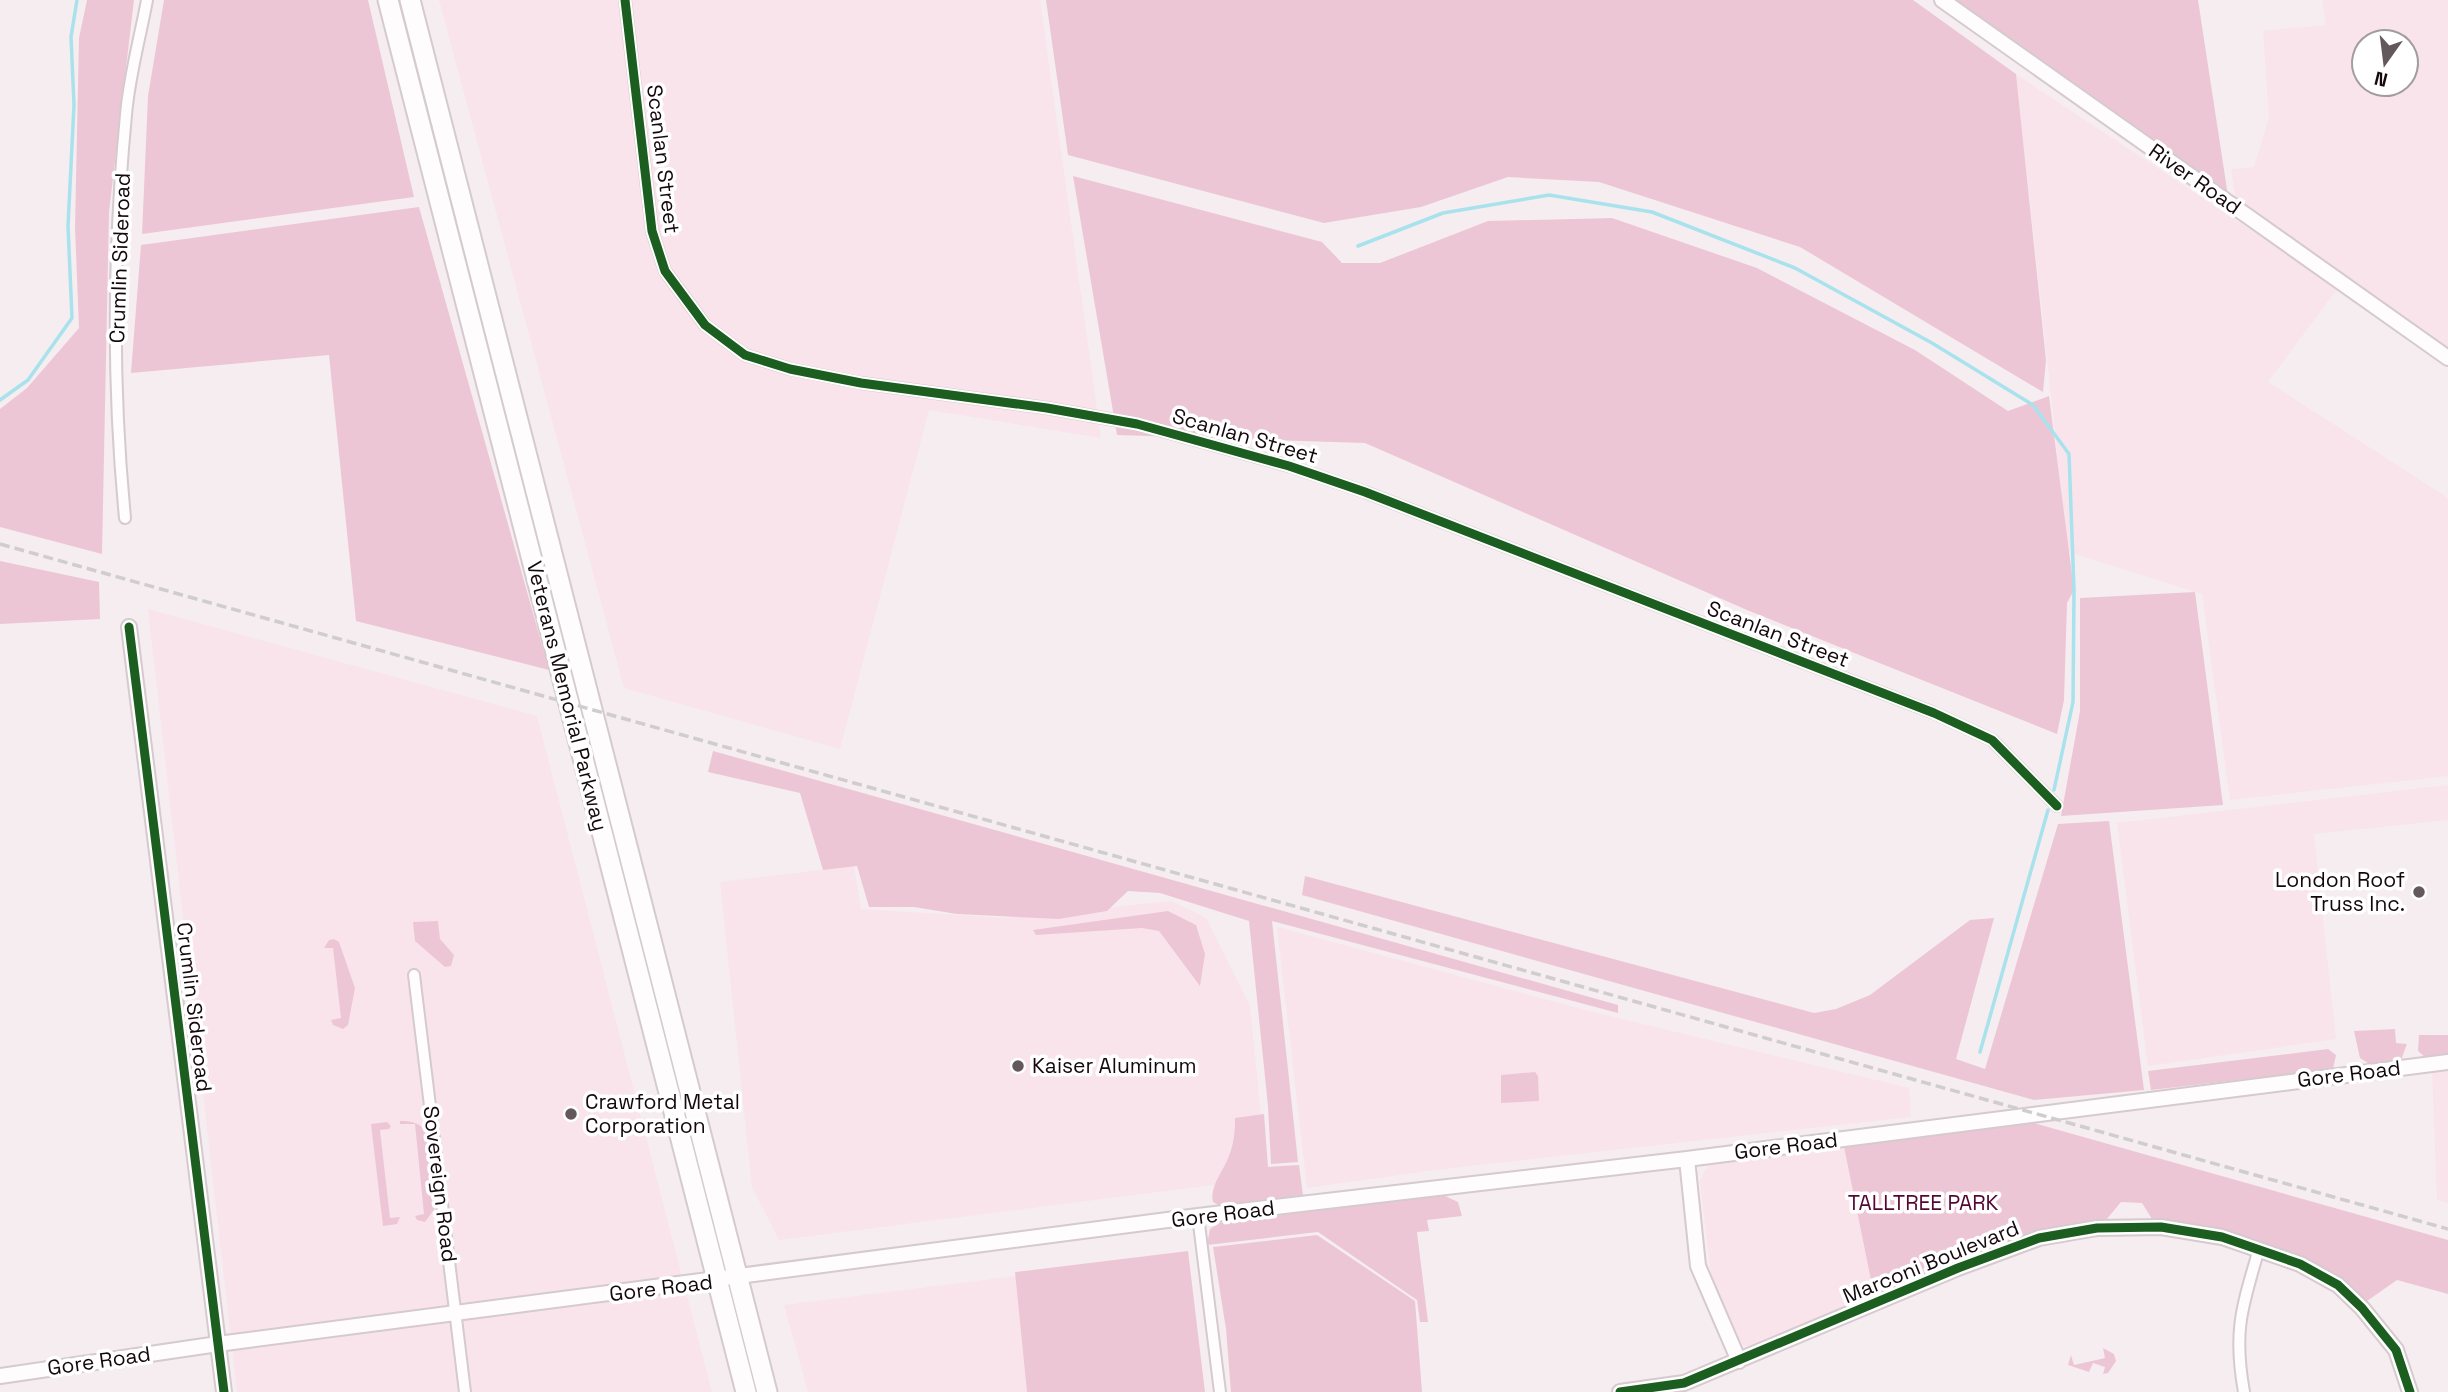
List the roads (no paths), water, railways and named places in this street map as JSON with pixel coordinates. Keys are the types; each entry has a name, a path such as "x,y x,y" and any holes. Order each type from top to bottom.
{"highway":[{"name":"Veterans Memorial Parkway","path":"388,0 746,1392"},
{"name":"Veterans Memorial Parkway","path":"410,0 767,1392"}],"street":[{"name":"Crumlin Sideroad","path":"125,517 117,436 116,304 126,113 147,0"},
{"name":"Scanlan Street","path":"625,0 652,231 665,271 705,325 745,355 790,369 862,383 1047,408 1137,424 1302,470 1934,713 1993,740 2057,806"},
{"name":"River Road","path":"1942,0 2448,358"},
{"name":"Crumlin Sideroad","path":"129,627 224,1392"},
{"name":"Sovereign Road","path":"414,975 465,1392"},
{"name":"Gore Road","path":"0,1376 218,1344 718,1281 1198,1216 1687,1159 2448,1062"},
{"path":"1687,1159 1698,1266 1739,1361"},
{"path":"1198,1216 1220,1392"},
{"name":"Marconi Boulevard","path":"1627,1392 1684,1383 1958,1268 2039,1238 2097,1228 2161,1227 2222,1237 2259,1249 2300,1264 2338,1286 2362,1308 2396,1350 2410,1392"},
{"path":"2244,1392 2237,1354 2240,1315 2259,1249"}],"waterway":[{"path":"0,400 28,380 72,318 68,226 74,105 71,37 77,0"},
{"path":"1358,246 1443,213 1549,195 1652,212 1795,268 1932,343 2033,405 2069,454 2074,590 2073,702 2054,790"},
{"path":"1980,1052 2048,810"}],"railway":[{"path":"0,544 2448,1229"}],"place":[{"name":"London Roof Truss Inc.","path":"2419,892"},
{"name":"Kaiser Aluminum","path":"1018,1066"},
{"name":"Crawford Metal Corporation","path":"571,1114"}],"park label":[{"name":"TALLTREE PARK","path":"1923,1203"}]}
